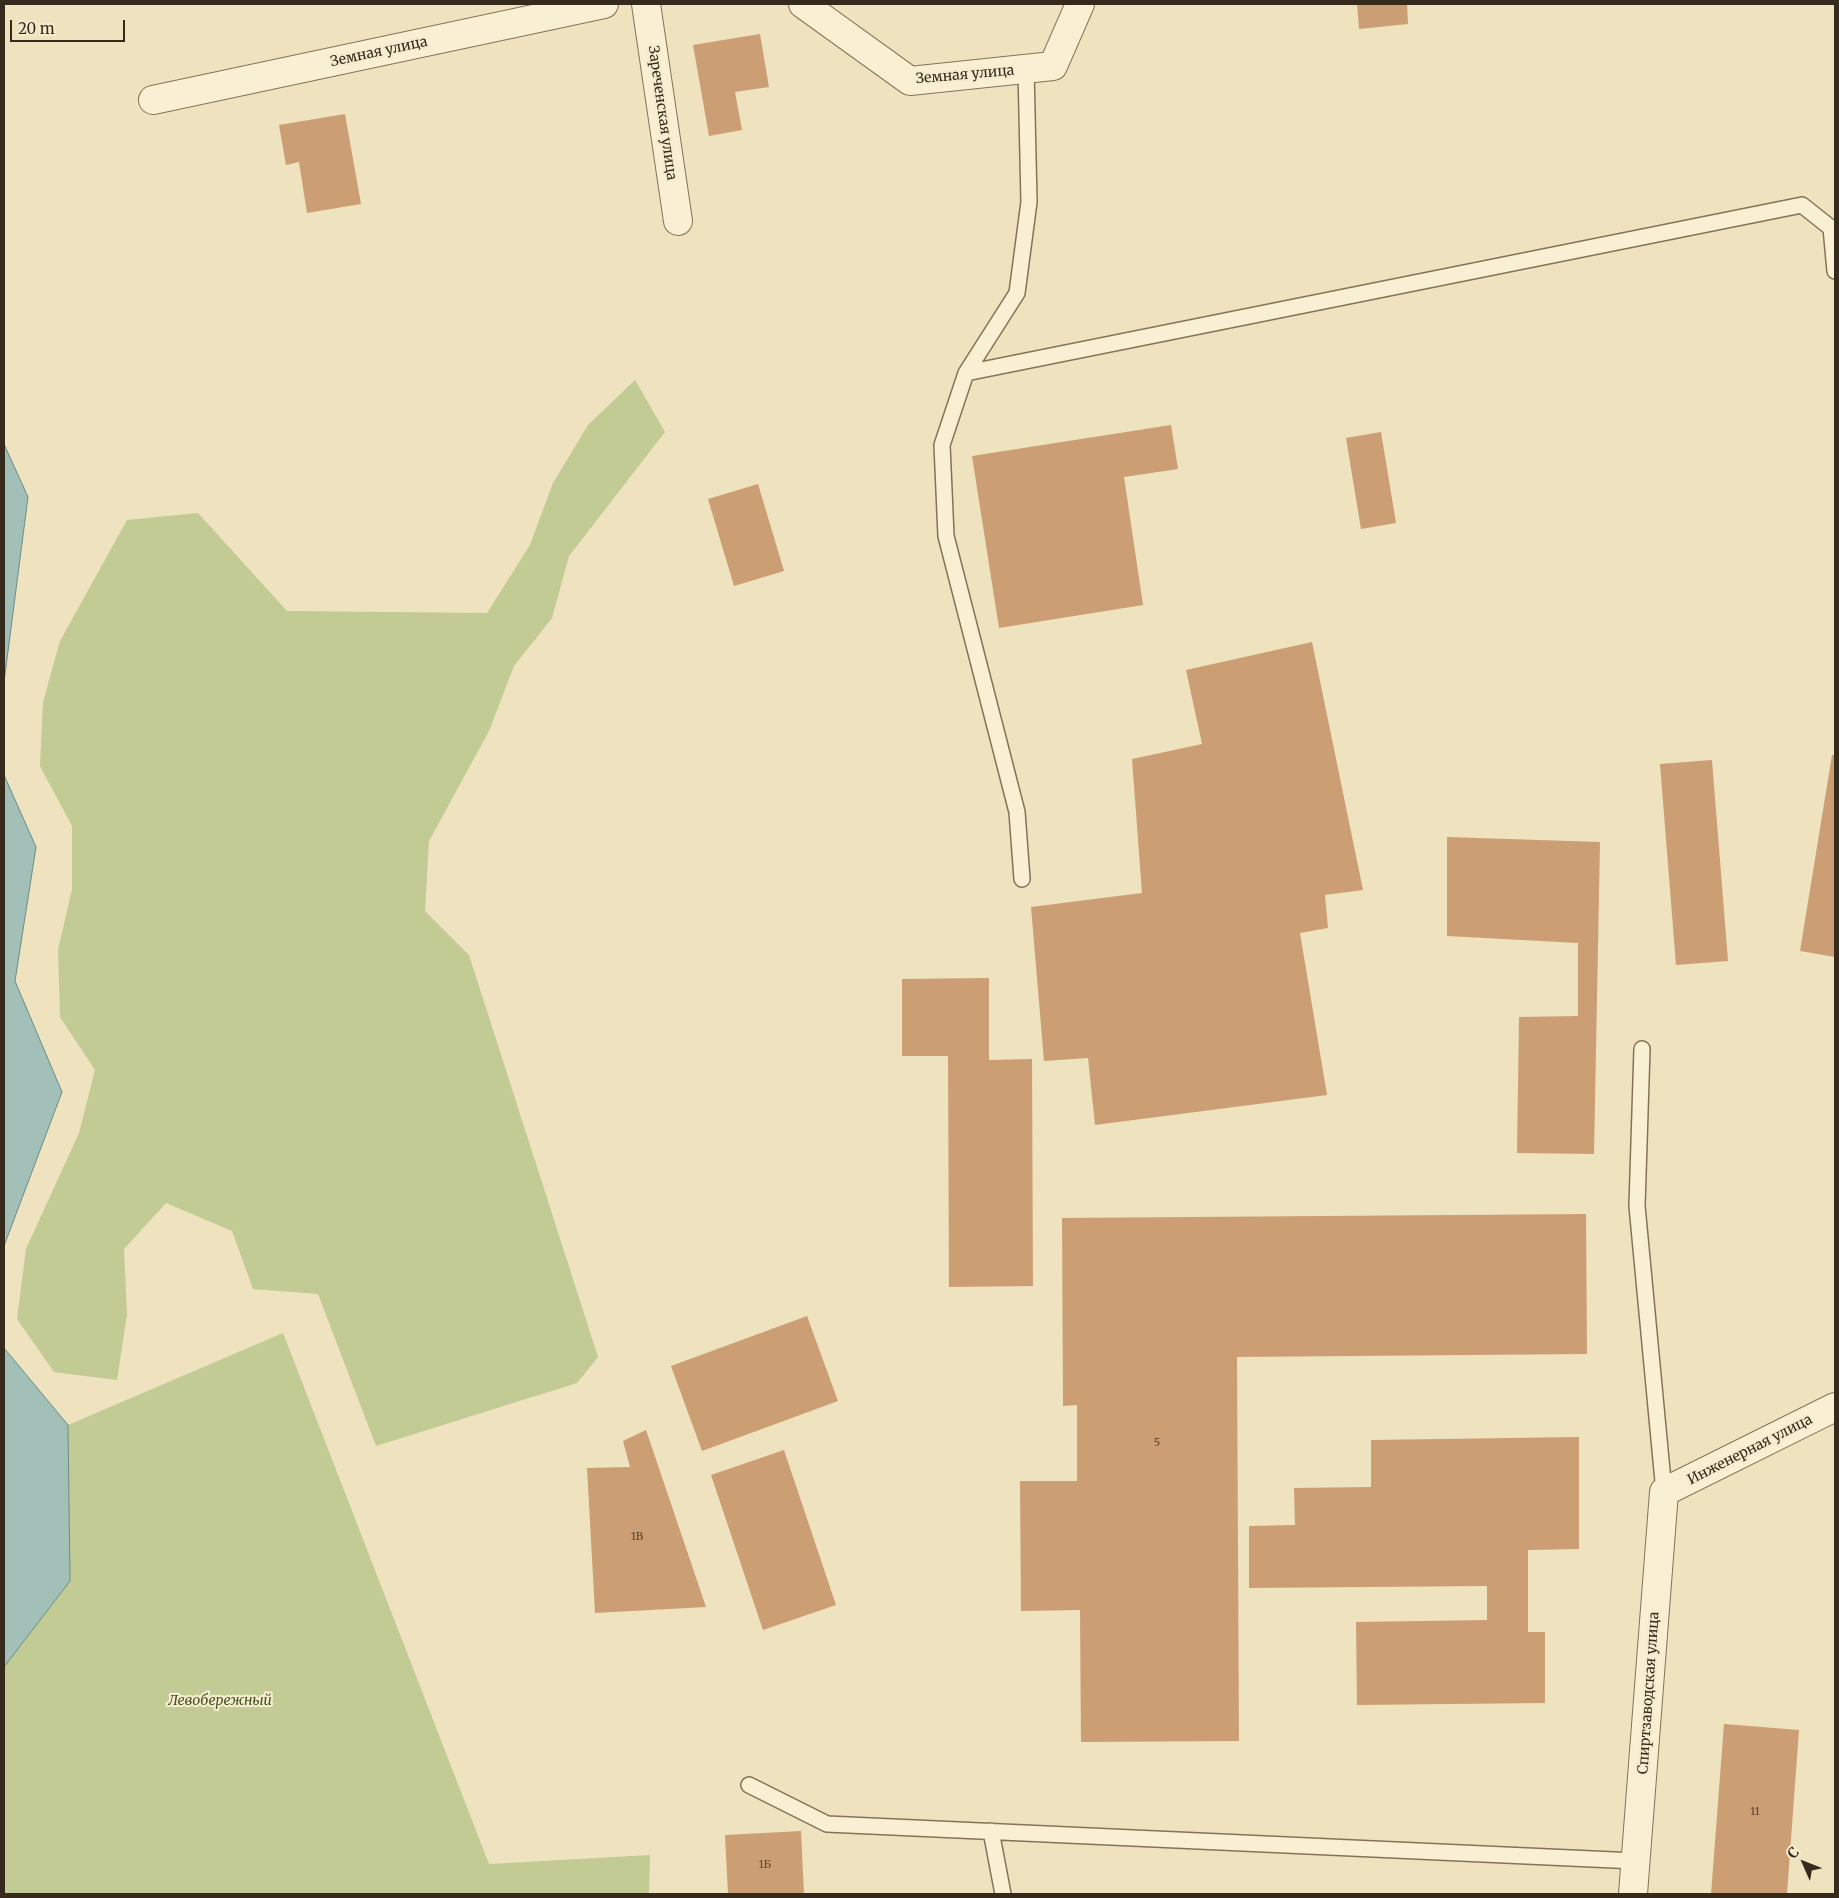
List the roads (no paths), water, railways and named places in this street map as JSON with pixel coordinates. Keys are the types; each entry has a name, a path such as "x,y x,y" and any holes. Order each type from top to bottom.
{"street":[{"name":"Земная улица","path":"153,100 604,4"},
{"name":"Зареченская улица","path":"646,4 678,221"},
{"name":"Земная улица","path":"803,4 910,81 1053,66 1080,4"},
{"name":"Инженерная улица","path":"1664,1492 1835,1407"},
{"name":"Спиртзаводская улица","path":"1633,1894 1664,1492"}],"lane":[{"path":"1022,878 1016,812 946,536 942,445 966,372 1017,293 1029,202 1026,69"},
{"path":"966,372 1802,205 1831,228 1835,272"},
{"path":"1642,1049 1637,1206 1664,1492"},
{"path":"749,1785 827,1824 1636,1861"},
{"path":"991,1831 1002,1894"}],"water":[{"path":"4,444 28,497 4,682"},
{"path":"4,775 36,847 15,981 62,1092 4,1246"},
{"path":"4,1348 68,1425 70,1581 4,1667"}],"park label":[{"name":"Левобережный","path":"220,1701"}]}
